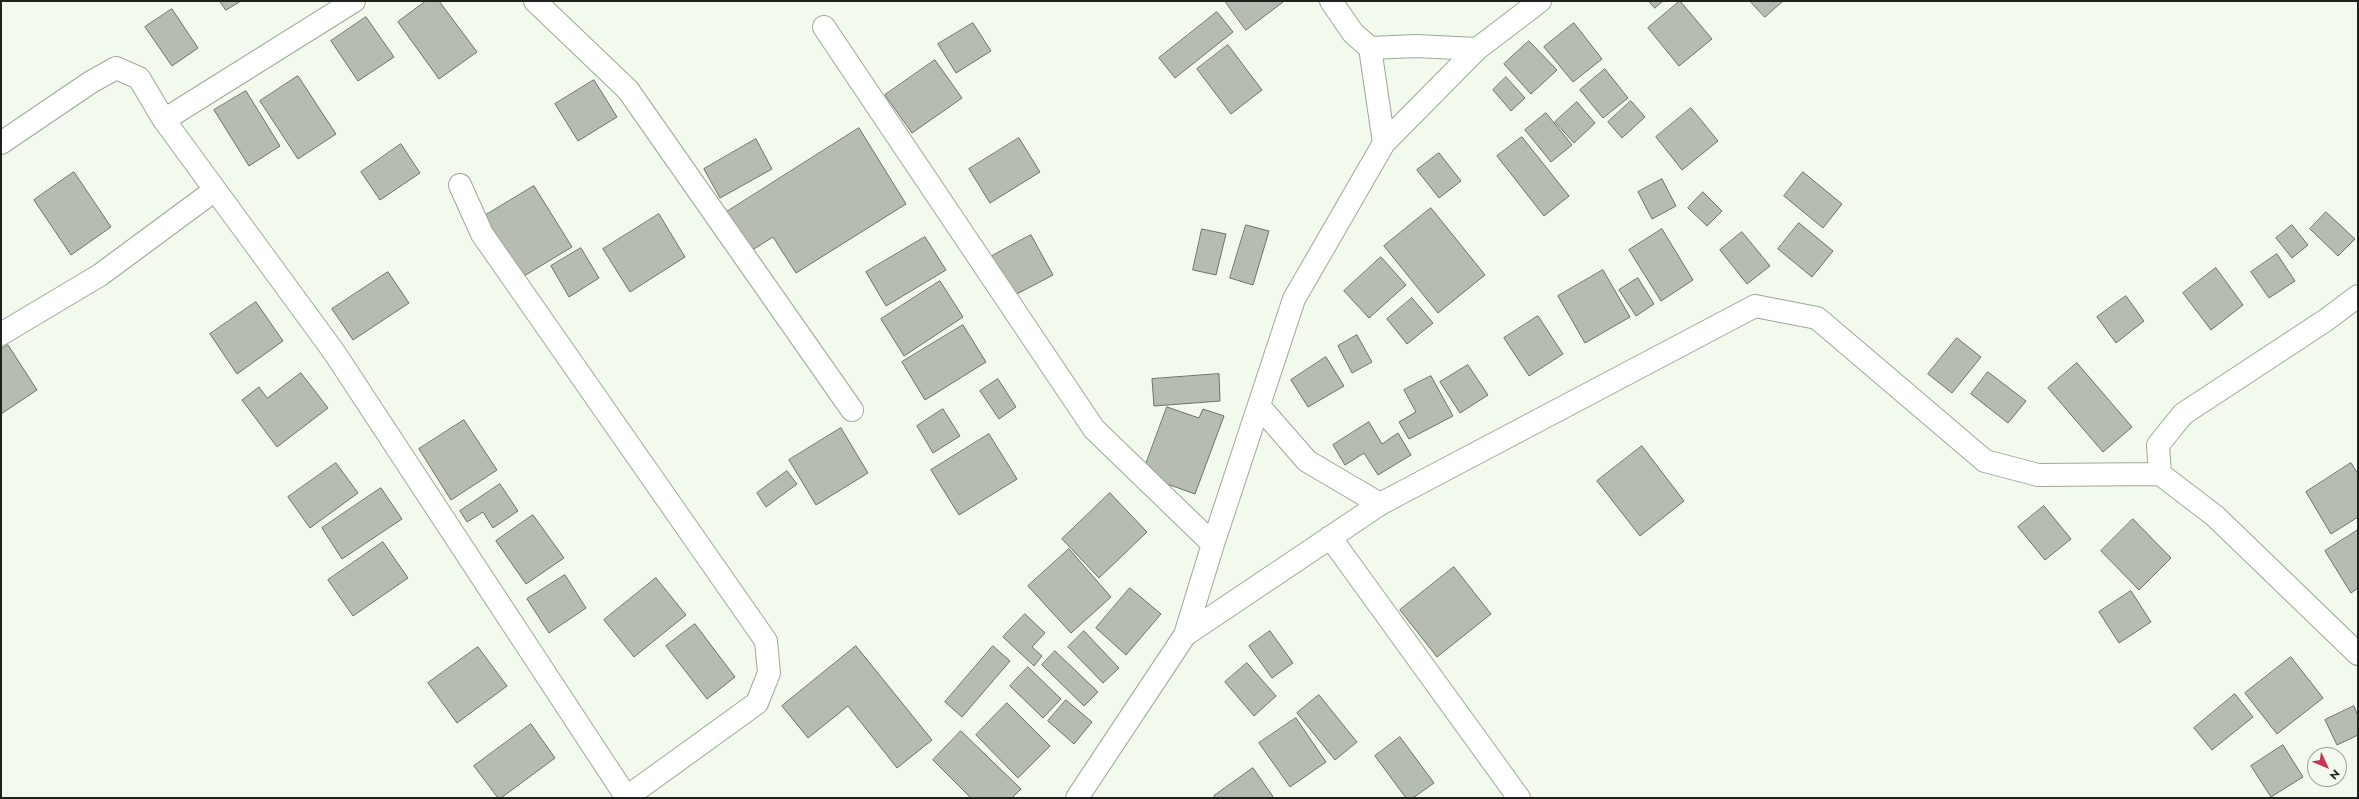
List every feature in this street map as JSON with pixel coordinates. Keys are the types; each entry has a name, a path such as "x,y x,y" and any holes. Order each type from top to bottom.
{"street":[{"path":"164,120 354,1"},
{"path":"535,1 628,90 852,410"},
{"path":"1331,1 1353,33 1370,48 1384,143"},
{"path":"1077,798 1185,635 1212,544 1294,298 1384,143 1477,49 1540,1"},
{"path":"824,27 1094,429 1212,544"},
{"path":"1370,48 1416,46 1477,49"},
{"path":"1,143 91,82 116,68 138,78 164,120 334,352 627,798 757,703 769,673 766,641 482,234 460,185"},
{"path":"1,334 100,275 215,190"},
{"path":"2160,474 2158,445 2183,414 2326,320 2358,296"},
{"path":"1185,635 1380,504 1755,306 1817,318 1985,461 2038,475 2160,474 2215,516 2358,654"},
{"path":"1259,406 1307,461 1380,504"},
{"path":"1330,537 1519,798"}],"building":[{"path":"220,1 241,1 226,10"},
{"path":"426,1 439,1 477,52 439,79 398,22"},
{"path":"1225,1 1282,1 1283,2 1246,30"},
{"path":"1649,1 1663,1 1655,8"},
{"path":"1680,1 1712,39 1679,66 1648,28"},
{"path":"1750,1 1783,1 1765,17"},
{"path":"172,9 198,48 172,66 145,27"},
{"path":"1217,12 1233,32 1175,78 1159,58"},
{"path":"366,17 394,57 358,81 331,41"},
{"path":"973,23 991,51 956,73 938,44"},
{"path":"1574,23 1602,59 1573,82 1544,47"},
{"path":"1529,41 1557,70 1531,94 1504,64"},
{"path":"1228,45 1262,90 1231,114 1197,69"},
{"path":"935,60 962,98 912,133 885,95"},
{"path":"1605,69 1628,98 1603,118 1580,90"},
{"path":"298,76 336,134 298,159 260,101"},
{"path":"1506,77 1525,98 1511,111 1493,90"},
{"path":"594,80 617,117 578,141 555,104"},
{"path":"246,91 280,146 249,166 214,110"},
{"path":"1631,101 1645,117 1622,138 1608,122"},
{"path":"1577,102 1595,123 1574,143 1555,122"},
{"path":"1691,108 1718,141 1682,170 1656,137"},
{"path":"1546,113 1572,145 1551,162 1525,130"},
{"path":"859,128 906,204 796,273 773,237 749,252 725,213"},
{"path":"1522,137 1569,196 1544,216 1497,156"},
{"path":"1019,138 1040,172 990,203 969,169"},
{"path":"756,139 772,169 720,198 704,169"},
{"path":"401,144 420,173 380,200 361,172"},
{"path":"1439,153 1461,181 1439,198 1417,170"},
{"path":"74,172 111,227 71,255 34,200"},
{"path":"1803,172 1842,204 1823,228 1784,196"},
{"path":"1662,179 1676,206 1652,219 1638,192"},
{"path":"534,186 572,247 519,279 481,218"},
{"path":"1703,192 1722,211 1707,226 1688,208"},
{"path":"1431,208 1485,275 1438,313 1384,246"},
{"path":"2326,212 2355,239 2338,256 2310,229"},
{"path":"659,214 685,257 630,292 603,249"},
{"path":"1799,223 1833,251 1812,277 1778,249"},
{"path":"1246,225 1269,231 1253,285 1230,278"},
{"path":"2292,225 2308,245 2292,258 2276,238"},
{"path":"1202,229 1226,234 1216,275 1193,270"},
{"path":"1662,229 1693,280 1661,301 1629,250"},
{"path":"1742,232 1770,266 1747,284 1720,250"},
{"path":"1031,235 1053,275 1013,296 992,256"},
{"path":"925,237 946,270 886,306 866,272"},
{"path":"581,248 599,278 569,297 551,266"},
{"path":"2277,254 2295,281 2269,298 2251,272"},
{"path":"1381,257 1406,285 1369,318 1344,291"},
{"path":"2216,268 2243,305 2211,330 2183,293"},
{"path":"1603,270 1630,317 1585,343 1558,296"},
{"path":"388,272 409,303 353,340 332,309"},
{"path":"1638,278 1654,304 1636,316 1619,290"},
{"path":"940,281 963,317 904,356 881,319"},
{"path":"2126,296 2144,321 2116,343 2097,317"},
{"path":"1412,298 1433,323 1407,344 1387,319"},
{"path":"256,302 283,341 237,374 210,334"},
{"path":"1538,316 1563,354 1529,376 1504,338"},
{"path":"963,325 986,362 925,400 902,362"},
{"path":"1357,335 1372,362 1352,373 1338,346"},
{"path":"1957,338 1981,357 1952,393 1928,374"},
{"path":"8,345 37,390 1,414 1,349"},
{"path":"1326,357 1344,386 1308,407 1291,380"},
{"path":"2077,363 2132,427 2103,452 2048,388"},
{"path":"1468,365 1488,395 1460,413 1440,382"},
{"path":"1988,372 2026,401 2008,423 1971,394"},
{"path":"301,373 328,408 277,447 242,400 259,387 267,398"},
{"path":"1219,374 1220,401 1154,406 1152,379"},
{"path":"1431,376 1453,416 1409,439 1399,422 1416,412 1404,390"},
{"path":"998,379 1016,407 999,419 980,391"},
{"path":"1167,407 1199,418 1203,409 1224,416 1195,494 1142,475"},
{"path":"943,409 960,436 933,453 917,426"},
{"path":"464,420 497,470 451,500 419,449"},
{"path":"1369,422 1382,444 1398,433 1411,455 1378,475 1364,453 1345,465 1333,445"},
{"path":"841,428 868,473 816,505 789,460"},
{"path":"989,434 1017,479 959,515 931,470"},
{"path":"1642,446 1684,501 1640,536 1597,481"},
{"path":"336,463 358,493 310,528 288,497"},
{"path":"2351,463 2358,474 2358,517 2331,534 2306,492"},
{"path":"787,471 797,484 766,507 757,493"},
{"path":"500,484 518,511 493,528 483,512 467,522 460,511"},
{"path":"381,488 402,519 342,559 322,528"},
{"path":"1110,493 1147,532 1099,578 1062,539"},
{"path":"2044,506 2071,539 2045,560 2018,527"},
{"path":"533,515 564,558 526,584 496,541"},
{"path":"2133,519 2171,558 2139,590 2101,551"},
{"path":"2358,530 2358,588 2351,593 2325,551"},
{"path":"383,542 408,578 353,616 328,580"},
{"path":"1069,549 1111,597 1071,633 1028,586"},
{"path":"1454,567 1491,614 1437,657 1400,610"},
{"path":"565,575 586,608 549,633 527,599"},
{"path":"656,578 686,615 634,657 604,620"},
{"path":"1130,588 1161,614 1126,655 1096,628"},
{"path":"2131,591 2151,622 2119,643 2099,612"},
{"path":"1025,614 1045,633 1032,647 1042,656 1034,666 1003,637"},
{"path":"695,624 735,677 707,699 666,646"},
{"path":"1084,631 1119,668 1103,683 1068,647"},
{"path":"1270,631 1293,663 1272,678 1249,646"},
{"path":"856,646 932,740 897,768 848,706 808,738 782,706"},
{"path":"993,646 1010,661 962,717 945,702"},
{"path":"478,647 507,686 457,723 428,683"},
{"path":"1055,651 1098,692 1084,706 1042,665"},
{"path":"2291,657 2323,698 2277,734 2245,693"},
{"path":"1247,663 1276,696 1254,716 1225,682"},
{"path":"1028,667 1061,699 1043,718 1010,686"},
{"path":"2235,694 2253,717 2212,750 2194,728"},
{"path":"1319,695 1357,742 1335,760 1297,713"},
{"path":"1066,700 1092,722 1074,744 1048,721"},
{"path":"1007,703 1050,746 1018,778 976,735"},
{"path":"2354,706 2358,716 2358,735 2337,745 2325,720"},
{"path":"1296,718 1326,762 1290,787 1259,743"},
{"path":"531,724 555,758 501,798 498,798 474,766"},
{"path":"961,731 1021,789 1012,798 971,798 933,760"},
{"path":"1400,737 1434,783 1413,798 1406,798 1375,756"},
{"path":"2283,745 2303,777 2271,797 2251,766"},
{"path":"1253,768 1274,798 1216,798 1214,796"}]}
